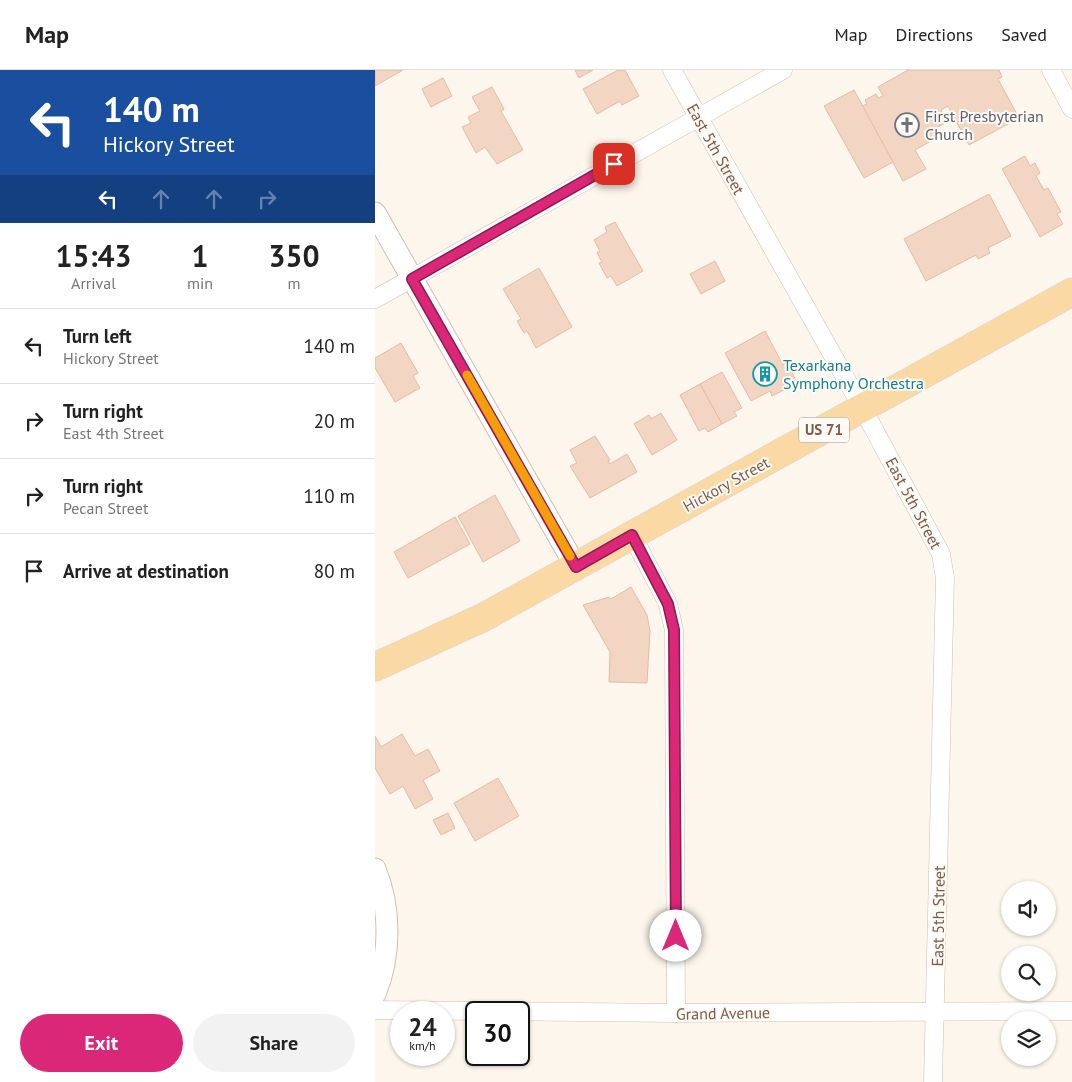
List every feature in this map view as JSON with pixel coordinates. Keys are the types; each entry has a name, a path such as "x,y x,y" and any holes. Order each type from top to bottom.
{"main road":[{"name":"Hickory Street","path":"375,667 484,617 1072,292"}],"street":[{"name":"East 5th Street","path":"672,70 935,540 944,566 933,1082"},
{"path":"375,299 783,70"},
{"path":"1051,70 1072,109"},
{"path":"375,213 576,567"},
{"path":"632,535 668,604 674,630 676,1013"},
{"path":"375,869 383,896 387,934 382,972 375,994"},
{"name":"Grand Avenue","path":"375,1010 676,1013 936,1010 1072,1011"}],"building":[{"path":"375,70 403,70 375,86"},
{"path":"575,70 593,70 579,78"},
{"path":"618,70 625,70 639,96 622,105 620,101 597,114 583,89"},
{"name":"First Presbyterian Church","path":"908,70 999,70 1002,77 998,79 1019,118 969,145 948,106 941,110 947,122 934,129 938,137 915,150 926,169 903,181 862,106 867,104 865,100 876,94 878,98 883,96 878,87"},
{"path":"443,78 452,96 431,107 422,89"},
{"path":"492,87 504,109 501,111 523,150 497,164 485,147 476,153 462,127 471,123 468,117 480,111 472,97"},
{"path":"854,90 893,162 864,178 824,106"},
{"path":"1025,156 1030,166 1035,163 1040,173 1036,176 1044,190 1048,188 1061,212 1057,214 1063,224 1040,237 1002,169"},
{"path":"989,194 1011,236 988,248 990,253 978,259 976,255 926,281 904,239"},
{"path":"615,222 643,271 617,286 611,276 607,278 599,263 602,262 597,253 600,251 594,240 607,232 605,227"},
{"path":"715,261 725,281 701,294 690,274"},
{"path":"539,268 572,327 536,348 527,331 524,333 517,321 521,319 503,289"},
{"name":"Texarkana Symphony Orchestra","path":"765,331 783,365 787,362 797,383 772,396 770,391 751,401 725,353"},
{"path":"401,343 418,373 413,376 420,388 395,402 375,368 375,358"},
{"path":"722,372 742,408 734,412 737,416 722,424 700,384"},
{"path":"700,384 722,424 708,432 705,428 699,431 680,395"},
{"path":"661,413 677,440 652,455 634,424 649,415 651,419"},
{"path":"595,436 610,460 608,461 610,464 627,454 637,472 590,498 570,466 577,463 570,450"},
{"path":"495,495 520,541 483,562 458,516"},
{"path":"455,517 470,544 408,578 394,552"},
{"path":"631,587 647,615 650,631 647,683 609,682 610,652 583,605 609,597 611,599"},
{"path":"402,734 415,756 428,749 440,771 423,780 433,799 415,809 403,786 390,794 375,768 375,736 381,747"},
{"path":"498,778 519,816 475,841 454,803"},
{"path":"448,813 455,828 441,835 433,820"}],"slow traffic":[{"path":"467,375 570,556"}],"place":[{"name":"First Presbyterian Church","path":"907,125"},
{"name":"Texarkana Symphony Orchestra","path":"765,374"}],"route":[{"path":"614,164 412,279 576,567 632,535 668,604 673,617 674,630 676,936"}]}
